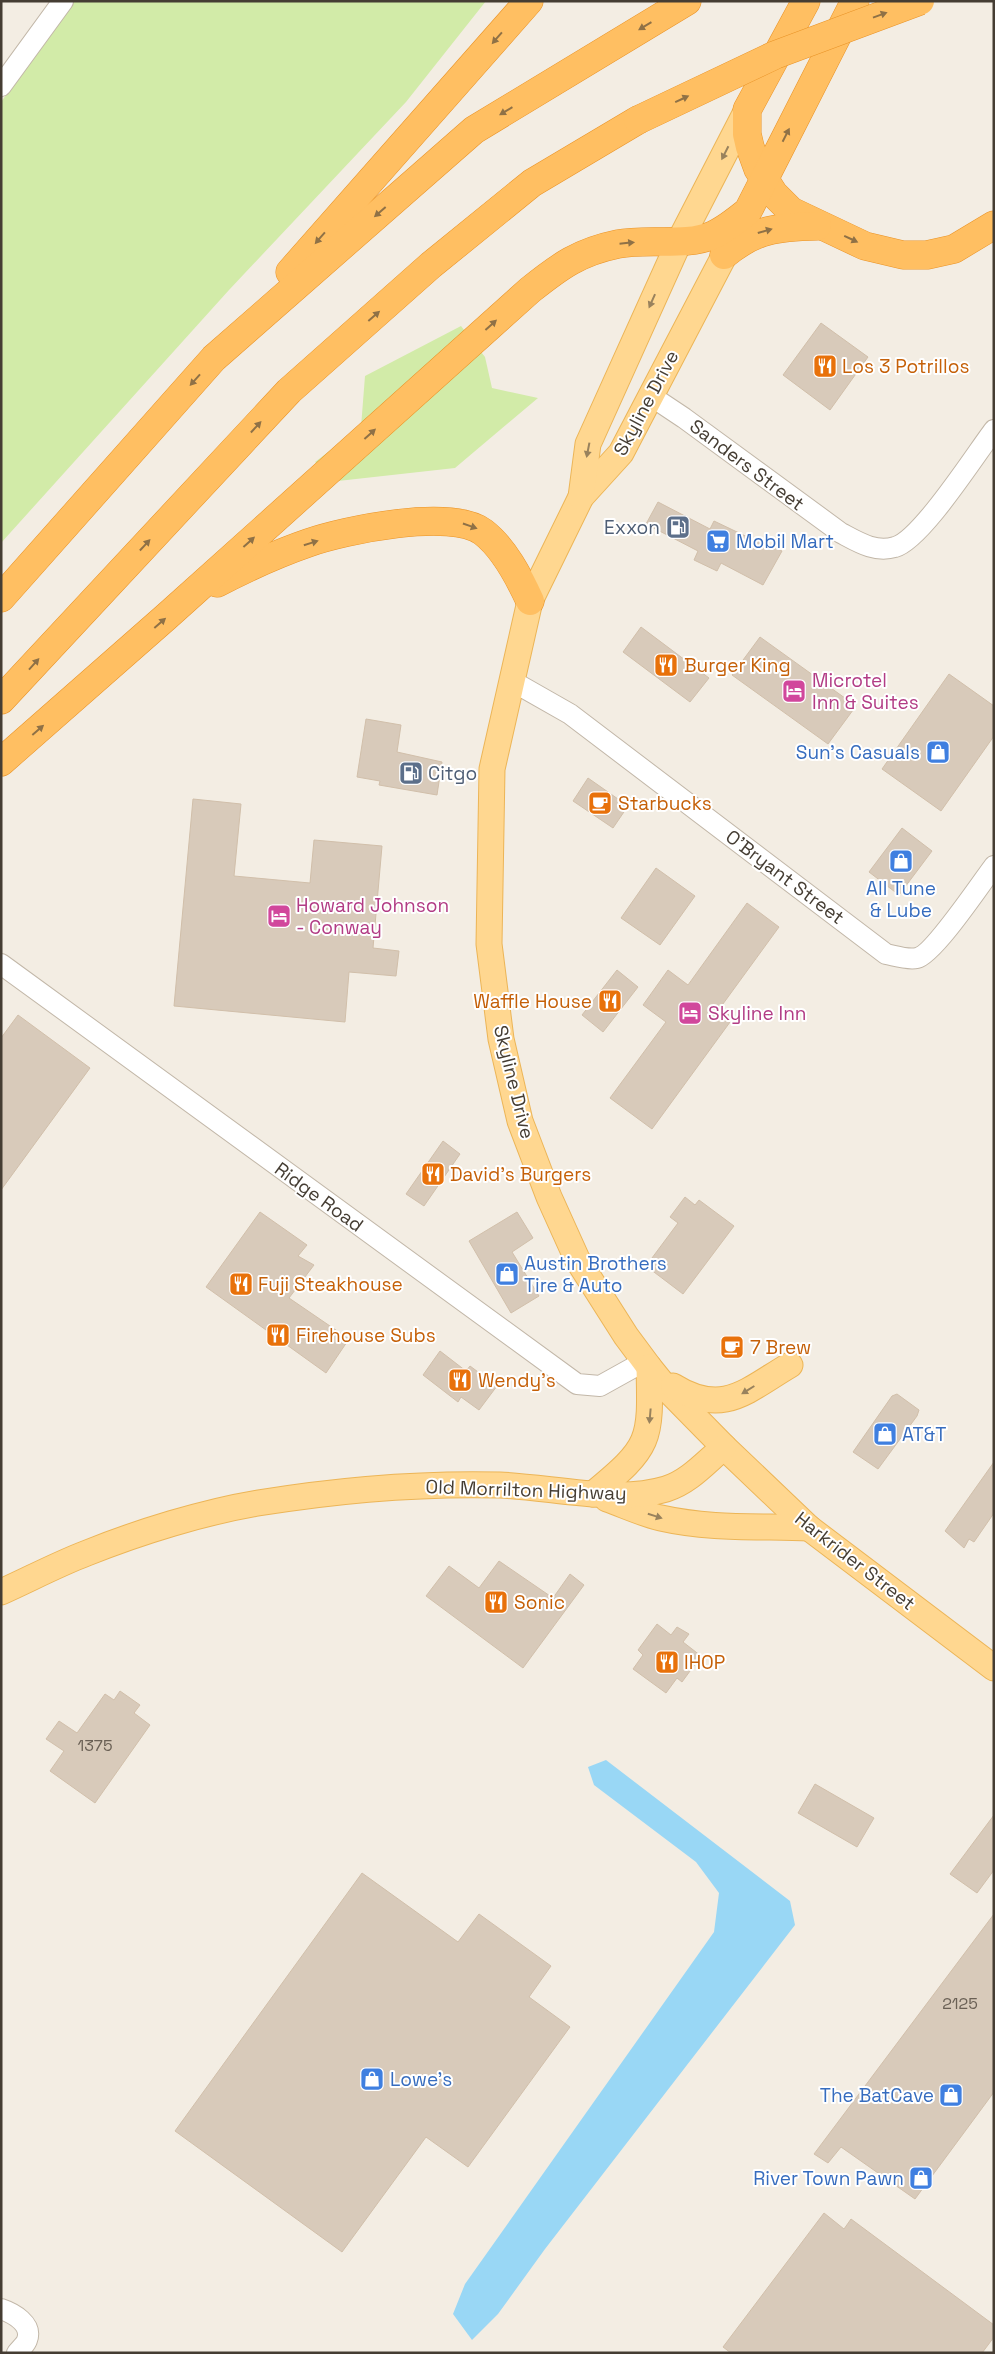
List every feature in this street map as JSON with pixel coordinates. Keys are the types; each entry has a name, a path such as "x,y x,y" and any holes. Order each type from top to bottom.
{"highway":[{"path":"1,598 530,1"},
{"path":"214,358 474,130 687,1"},
{"name":"Skyline Drive","path":"747,110 806,1"},
{"name":"Skyline Drive","path":"748,210 855,1"},
{"path":"1,700 289,391 431,265 532,183 638,120 775,55 920,1"},
{"path":"747,110 747,134 750,147 764,179 774,194 791,211 823,226 874,249 919,256 954,249 994,225"},
{"path":"1,762 530,290 565,263 593,251 619,244 680,240 712,235 748,210"},
{"path":"724,256 738,243 766,230 823,226"},
{"path":"186,598 270,558 310,542 360,530 420,520 454,521 473,526 484,532 506,559 530,600"}],"main road":[{"name":"Skyline Drive","path":"581,498 588,444 680,240 747,110"},
{"name":"Skyline Drive","path":"724,1446 666,1388 626,1336 573,1252 549,1197 520,1121 501,1039 489,944 489,848 492,769 530,600 581,498 621,454 748,210"},
{"path":"647,1364 683,1392 698,1399 712,1402 737,1397 790,1365"},
{"path":"647,1364 650,1415 647,1436 636,1456 593,1494 658,1518 675,1521 809,1528"},
{"name":"Old Morrilton Highway","path":"1,1592 87,1552 193,1517 258,1503 366,1489 439,1485 502,1486 593,1494 636,1493 666,1489 687,1479 724,1446"},
{"name":"Harkrider Street","path":"724,1446 809,1528 994,1668"}],"street":[{"path":"1,86 63,1"},
{"name":"Sanders Street","path":"651,396 684,418 841,534 863,546 880,549 896,547 910,539 994,430"},
{"name":"O'Bryant Street","path":"512,681 570,714 886,954 906,959 919,958 934,946 994,866"},
{"name":"Ridge Road","path":"1,964 577,1384 600,1386 647,1364"},
{"path":"1,2309 21,2319 28,2331 27,2341 17,2353"}],"green space":[{"path":"74,1 486,1 406,102 229,290 1,543 1,102"},
{"path":"461,326 485,357 492,388 538,398 455,468 338,481 315,462 361,427 365,376"}],"water":[{"path":"606,1760 790,1901 795,1925 545,2249 498,2314 472,2340 453,2314 465,2284 714,1932 719,1893 696,1862 594,1785 588,1767"}],"building":[{"name":"Los 3 Potrillos","path":"821,323 868,357 830,410 783,375"},
{"path":"658,502 710,529 714,521 758,542 759,539 782,551 763,585 721,563 717,571 694,560 698,551 646,524"},
{"name":"Burger King","path":"641,627 709,678 690,702 623,652"},
{"name":"Microtel Inn & Suites","path":"760,637 856,706 828,744 732,675"},
{"name":"Sun's Casuals","path":"949,674 994,706 994,736 941,811 882,769"},
{"path":"366,719 401,725 397,752 442,762 437,795 379,785 380,781 357,777"},
{"name":"Starbucks","path":"588,778 628,806 613,828 573,801"},
{"name":"Howard Johnson - Conway","path":"193,799 241,804 234,876 310,883 314,840 382,846 373,948 399,951 396,976 349,972 345,1022 174,1006"},
{"name":"All Tune & Lube","path":"902,828 932,851 899,895 869,872"},
{"path":"656,868 695,896 660,945 621,918"},
{"name":"Skyline Inn","path":"747,903 779,927 720,1008 733,1018 652,1129 610,1098 666,1022 643,1005 668,970 688,985"},
{"name":"Waffle House","path":"617,970 638,987 603,1032 582,1015"},
{"path":"18,1015 90,1068 1,1190 1,1038"},
{"name":"David's Burgers","path":"443,1141 460,1154 424,1206 406,1194"},
{"path":"685,1197 695,1205 699,1200 734,1226 683,1294 646,1266 678,1223 670,1217"},
{"path":"260,1212 307,1245 298,1256 314,1265 289,1298 349,1339 326,1373 206,1287"},
{"name":"Austin Brothers Tire & Auto","path":"517,1212 533,1238 512,1252 539,1296 511,1313 469,1241"},
{"name":"Wendy's","path":"440,1351 466,1371 470,1366 497,1386 479,1410 461,1397 458,1402 423,1375"},
{"name":"AT&T","path":"897,1394 919,1410 917,1416 878,1469 853,1452 892,1396"},
{"path":"994,1462 994,1513 974,1542 969,1539 964,1548 945,1531"},
{"path":"499,1561 553,1598 570,1574 584,1585 523,1668 426,1596 449,1566 479,1588"},
{"name":"IHOP","path":"657,1624 671,1635 677,1627 689,1634 683,1642 701,1656 682,1682 677,1678 666,1693 633,1669 643,1655 638,1650"},
{"path":"120,1691 140,1705 134,1713 150,1725 95,1803 50,1771 64,1751 46,1739 59,1721 77,1733 105,1694 114,1700"},
{"path":"815,1784 874,1818 857,1847 798,1813"},
{"path":"994,1815 994,1870 977,1893 950,1874"},
{"name":"Lowe's","path":"362,1873 458,1942 479,1914 551,1966 529,1997 570,2027 468,2167 426,2137 342,2252 175,2131"},
{"path":"994,1914 994,2092 915,2199 841,2147 828,2163 814,2154"},
{"path":"824,2213 844,2229 851,2219 994,2325 994,2337 982,2353 731,2353 723,2347"}],"place":[{"name":"Los 3 Potrillos","path":"825,366"},
{"name":"Exxon","path":"678,527"},
{"name":"Mobil Mart","path":"718,541"},
{"name":"Burger King","path":"666,665"},
{"name":"Microtel Inn & Suites","path":"794,691"},
{"name":"Sun's Casuals","path":"938,752"},
{"name":"Citgo","path":"411,773"},
{"name":"Starbucks","path":"600,803"},
{"name":"All Tune & Lube","path":"901,861"},
{"name":"Howard Johnson - Conway","path":"279,916"},
{"name":"Waffle House","path":"610,1001"},
{"name":"Skyline Inn","path":"690,1013"},
{"name":"David's Burgers","path":"433,1174"},
{"name":"Austin Brothers Tire & Auto","path":"507,1274"},
{"name":"Fuji Steakhouse","path":"241,1284"},
{"name":"Firehouse Subs","path":"278,1335"},
{"name":"7 Brew","path":"732,1347"},
{"name":"Wendy's","path":"460,1380"},
{"name":"AT&T","path":"885,1434"},
{"name":"Sonic","path":"496,1602"},
{"name":"IHOP","path":"667,1662"},
{"name":"Lowe's","path":"372,2079"},
{"name":"The BatCave","path":"951,2095"},
{"name":"River Town Pawn","path":"921,2178"}]}
